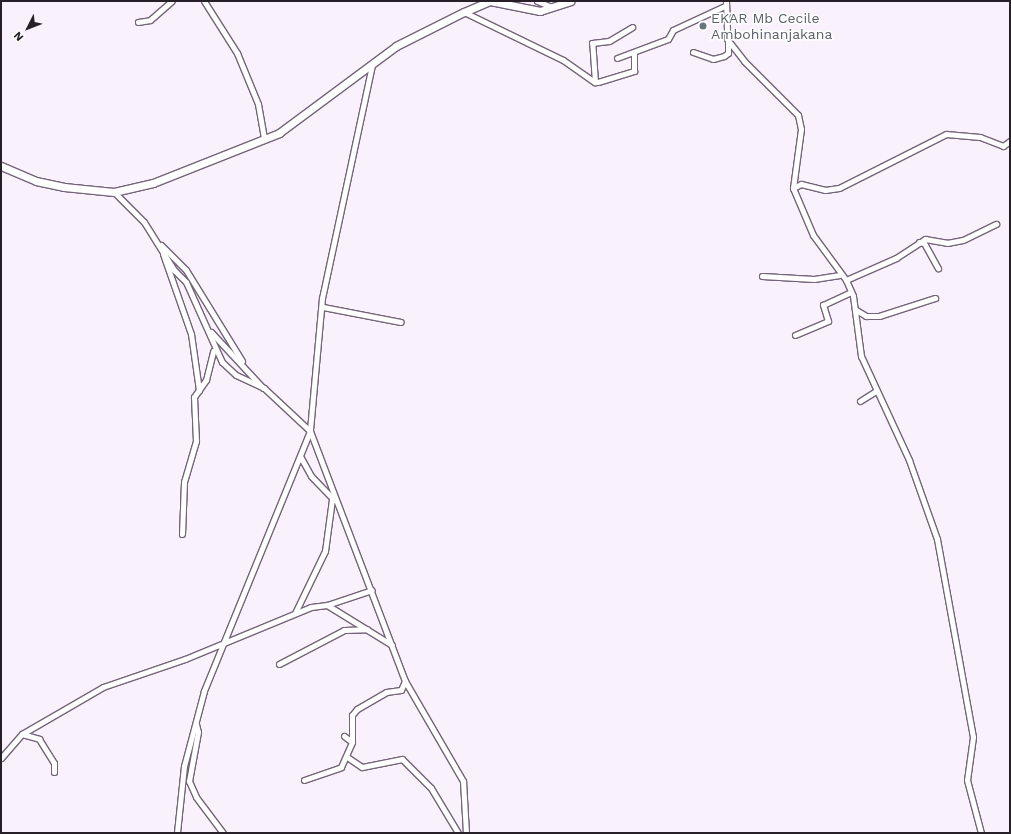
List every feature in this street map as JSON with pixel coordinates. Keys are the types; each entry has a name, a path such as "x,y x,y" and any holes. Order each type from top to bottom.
{"street":[{"path":"138,22 150,20 172,1"},
{"path":"204,1 237,53 258,104 264,139"},
{"path":"1,166 36,181 114,192 153,183 264,139 298,122 396,46 464,12 490,1 540,11 570,1"},
{"path":"537,1 552,7"},
{"path":"617,58 634,53 650,43 668,39 673,30 725,3 729,49 724,56 713,59 693,52"},
{"path":"464,12 563,60 598,82 634,71 634,53"},
{"path":"598,82 592,43 609,41 632,27"},
{"path":"727,39 744,61 798,115 801,129 793,188 813,235 840,275 846,280 851,292 856,310 861,356 906,453 937,539 973,737 967,780 981,833"},
{"path":"176,833 184,766 221,642 310,431 323,307 322,298 338,209 372,64"},
{"path":"793,188 801,184 826,190 840,188 946,134 980,137 1003,146 1010,141"},
{"path":"114,192 160,244 186,270 242,361 264,388 310,431 340,504 405,681 463,781 466,833"},
{"path":"846,280 896,258 919,242 930,237 947,243 963,240 996,224"},
{"path":"919,242 924,243 938,268"},
{"path":"160,244 195,299 211,332 216,354 236,375 264,388"},
{"path":"160,244 191,334 199,390"},
{"path":"762,276 814,279 840,275"},
{"path":"795,335 828,321 823,306 851,292"},
{"path":"856,310 866,316 879,316 935,298"},
{"path":"323,307 401,322"},
{"path":"211,332 242,361"},
{"path":"182,534 184,482 196,441 194,397 214,359 211,332"},
{"path":"860,401 876,391"},
{"path":"300,456 311,476 332,499 340,504"},
{"path":"295,613 325,551 332,499"},
{"path":"1,758 22,734 103,687 295,613 327,606 372,590"},
{"path":"327,606 392,645"},
{"path":"279,664 344,630 367,629"},
{"path":"304,780 341,767 347,757 352,742 352,715 357,709 386,692 401,690 405,681"},
{"path":"196,722 198,732 189,781 196,797 223,833"},
{"path":"22,734 39,739 54,763 54,772"},
{"path":"344,736 352,742"},
{"path":"347,757 362,767 402,759 431,788 458,833"}],"place":[{"name":"EKAR Mb Cecile Ambohinanjakana","path":"703,26"}]}
